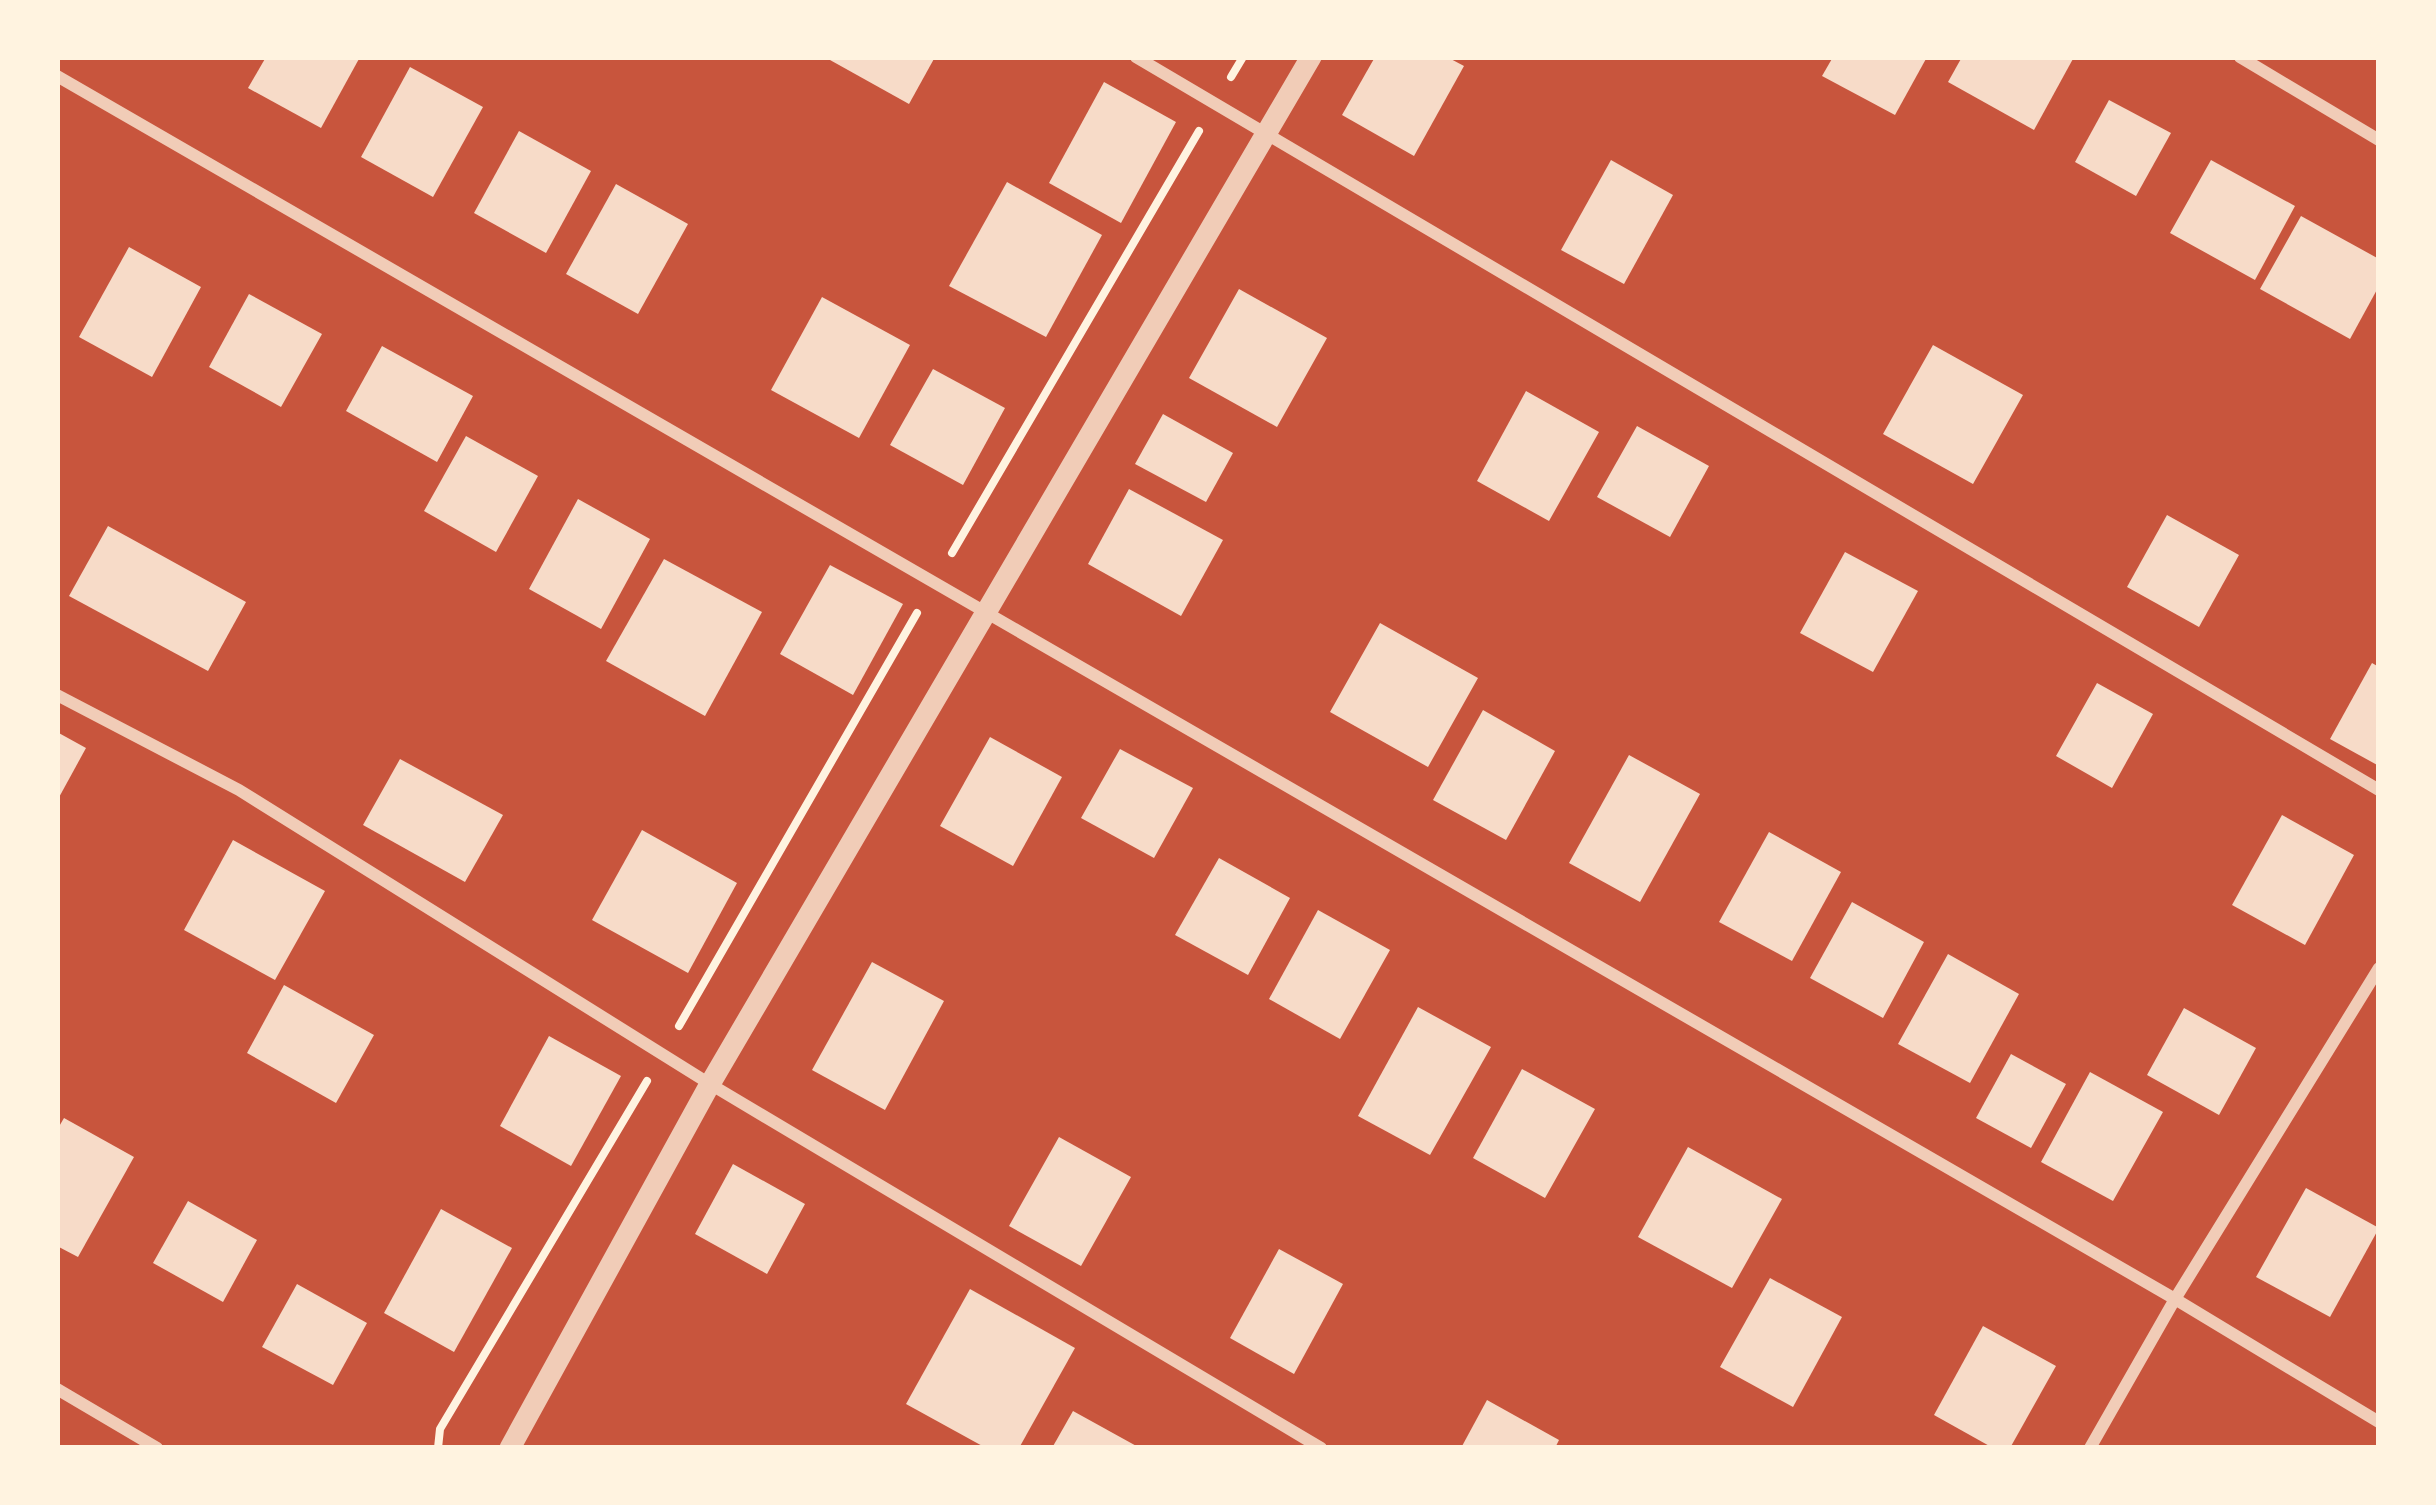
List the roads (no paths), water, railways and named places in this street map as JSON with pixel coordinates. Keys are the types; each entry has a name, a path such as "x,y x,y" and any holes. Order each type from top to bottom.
{"street":[{"path":"1136,57 2379,790"},
{"path":"510,1448 710,1084 1311,57"},
{"path":"2240,57 2379,140"},
{"path":"57,76 2175,1299 2379,1422"},
{"path":"57,695 239,790 662,1055 1321,1448"},
{"path":"2090,1448 2175,1299 2379,968"},
{"path":"57,1389 157,1448"}]}
